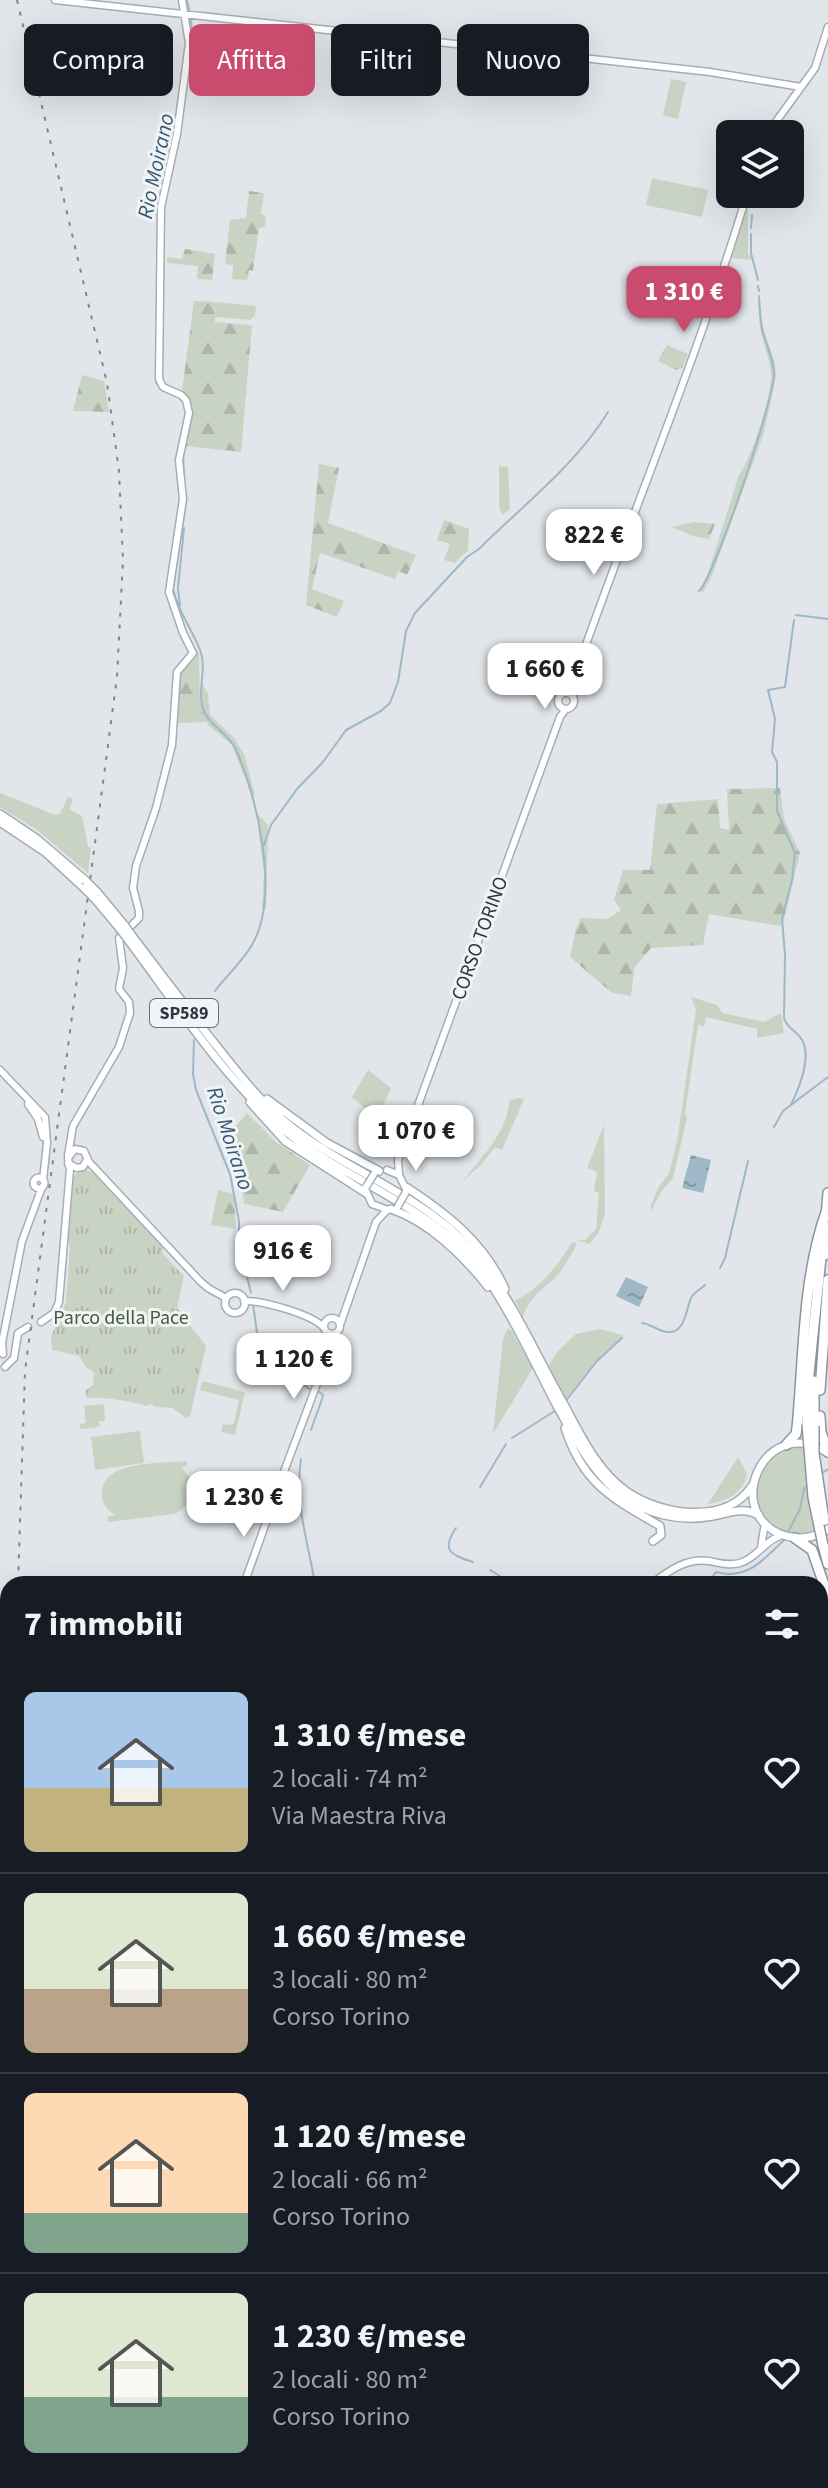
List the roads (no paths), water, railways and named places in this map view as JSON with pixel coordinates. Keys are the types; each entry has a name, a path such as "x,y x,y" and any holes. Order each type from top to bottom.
{"highway":[{"path":"828,1193 808,1383 813,1497 828,1564"},
{"path":"786,1445 796,1434 804,1333 819,1233 826,1212"},
{"path":"811,1425 828,1227"},
{"path":"828,1280 819,1408 821,1432 828,1452"},
{"path":"795,1538 812,1550 821,1576"}],"main road":[{"name":"SP589","path":"0,814 37,839 96,896 244,1086 301,1142 438,1226 470,1257 507,1307 579,1445 600,1474 622,1496 638,1505 678,1517 707,1517 743,1510 759,1515"},
{"name":"SP589","path":"0,822 45,852 84,884"},
{"path":"244,1086 306,1130 380,1171"},
{"path":"244,1086 265,1121 285,1141 366,1190"},
{"path":"406,1189 448,1216 473,1239 499,1276 507,1307"},
{"path":"392,1208 447,1244 507,1307"},
{"name":"SP589","path":"507,1307 544,1383 603,1470 621,1487 647,1503 671,1510 707,1511 735,1504 746,1496 752,1486"},
{"path":"561,1408 572,1452 614,1500 660,1526 661,1535 653,1541"},
{"path":"828,1452 811,1445 786,1445 762,1462 752,1486 753,1501 759,1515 782,1535 810,1537 828,1529"}],"street":[{"path":"55,0 710,72 801,87"},
{"path":"41,1322 54,1313 59,1302 70,1169 68,1158 73,1126 119,1047 130,1013 129,1002 119,989 123,968 119,938 139,918 133,888 136,866 156,808 172,745 177,672 193,653 169,592 183,499 179,460 189,413 186,400 163,387 159,379 161,207 176,144 189,38 182,0"},
{"path":"777,120 817,64 828,27"},
{"path":"569,693 559,697 563,708 574,703 569,693 572,684 727,259 743,208"},
{"name":"CORSO TORINO","path":"398,1160 563,708"},
{"path":"0,1070 20,1091 38,1119 42,1132 43,1166 39,1199 22,1241 2,1337 2,1369"},
{"path":"73,1126 83,1165"},
{"path":"68,1158 75,1149 81,1150"},
{"path":"68,1158 71,1166 83,1165 98,1171 200,1281 226,1298"},
{"path":"329,1332 340,1325 376,1222 392,1208 406,1189 399,1175 398,1160 380,1171 366,1190 376,1222"},
{"path":"66,1197 71,1176 83,1165"},
{"path":"380,1171 399,1175"},
{"path":"372,1204 392,1208"},
{"path":"226,1298 238,1294 244,1301"},
{"path":"226,1298 226,1307 232,1312 242,1309 244,1301"},
{"path":"244,1301 257,1300 317,1321 329,1332"},
{"path":"317,1321 331,1319 343,1311"},
{"path":"331,1319 340,1325"},
{"path":"247,1576 275,1487 288,1461 328,1351 331,1319"},
{"path":"2,1369 13,1360 17,1335 28,1327"},
{"path":"3,1355 15,1353"},
{"path":"760,1549 765,1523"},
{"path":"665,1576 689,1562 736,1564 750,1559 771,1539 782,1535"}],"water":[{"path":"691,1155 711,1160 703,1193 682,1188"},
{"path":"626,1277 648,1287 639,1307 616,1296"}],"waterway":[{"name":"Rio Moirano","path":"187,1 190,12"},
{"name":"Rio Moirano","path":"179,139 193,42 191,19"},
{"path":"751,228 752,215"},
{"path":"751,234 751,253 758,280"},
{"path":"758,286 759,291"},
{"path":"699,591 730,522 771,391 774,369 762,328 759,296"},
{"name":"Rio Moirano","path":"156,372 156,382 160,388"},
{"path":"264,845 271,825 346,730 390,703 398,682 406,631 415,613 467,557 565,467 608,412"},
{"name":"Rio Moirano","path":"183,453 184,482"},
{"name":"Rio Moirano","path":"186,501 173,589 202,657 201,698 204,712 235,748 251,791 265,872 261,923 253,943 215,991"},
{"name":"Rio Moirano","path":"180,606 178,588 184,528"},
{"path":"796,615 828,619"},
{"path":"791,1105 804,1071 806,1052 800,1037 784,1018 782,919 795,853 777,811 777,762 772,752 775,719 768,690 785,687 794,620"},
{"name":"Rio Moirano","path":"207,1016 213,1000"},
{"name":"Rio Moirano","path":"194,1040 196,1090 230,1174 239,1221 239,1244 251,1293"},
{"name":"Rio Moirano","path":"774,1127 783,1111 828,1077"},
{"name":"Rio Moirano","path":"720,1268 748,1161"},
{"name":"Rio Moirano","path":"642,1323 667,1332 678,1329 692,1296 705,1285"},
{"name":"Rio Moirano","path":"253,1304 257,1333 291,1371"},
{"name":"Rio Moirano","path":"565,1402 597,1361 622,1338"},
{"name":"Rio Moirano","path":"294,1375 309,1389"},
{"name":"Rio Moirano","path":"311,1430 323,1395 318,1391"},
{"name":"Rio Moirano","path":"512,1438 558,1409"},
{"name":"Rio Moirano","path":"480,1487 506,1444"},
{"name":"Rio Moirano","path":"301,1459 299,1491 313,1576"},
{"path":"821,1474 828,1469"},
{"path":"788,1532 800,1509 804,1489 810,1483"},
{"name":"Rio Moirano","path":"456,1528 449,1547 454,1554 473,1562"},
{"path":"713,1576 716,1572 746,1571 784,1540"},
{"name":"Rio Moirano","path":"490,1570 500,1576"}],"railway":[{"path":"17,0 107,383 119,471 123,560 117,677 25,1371 18,1576"}],"park label":[{"name":"Parco della Pace","path":"121,1317"}]}
